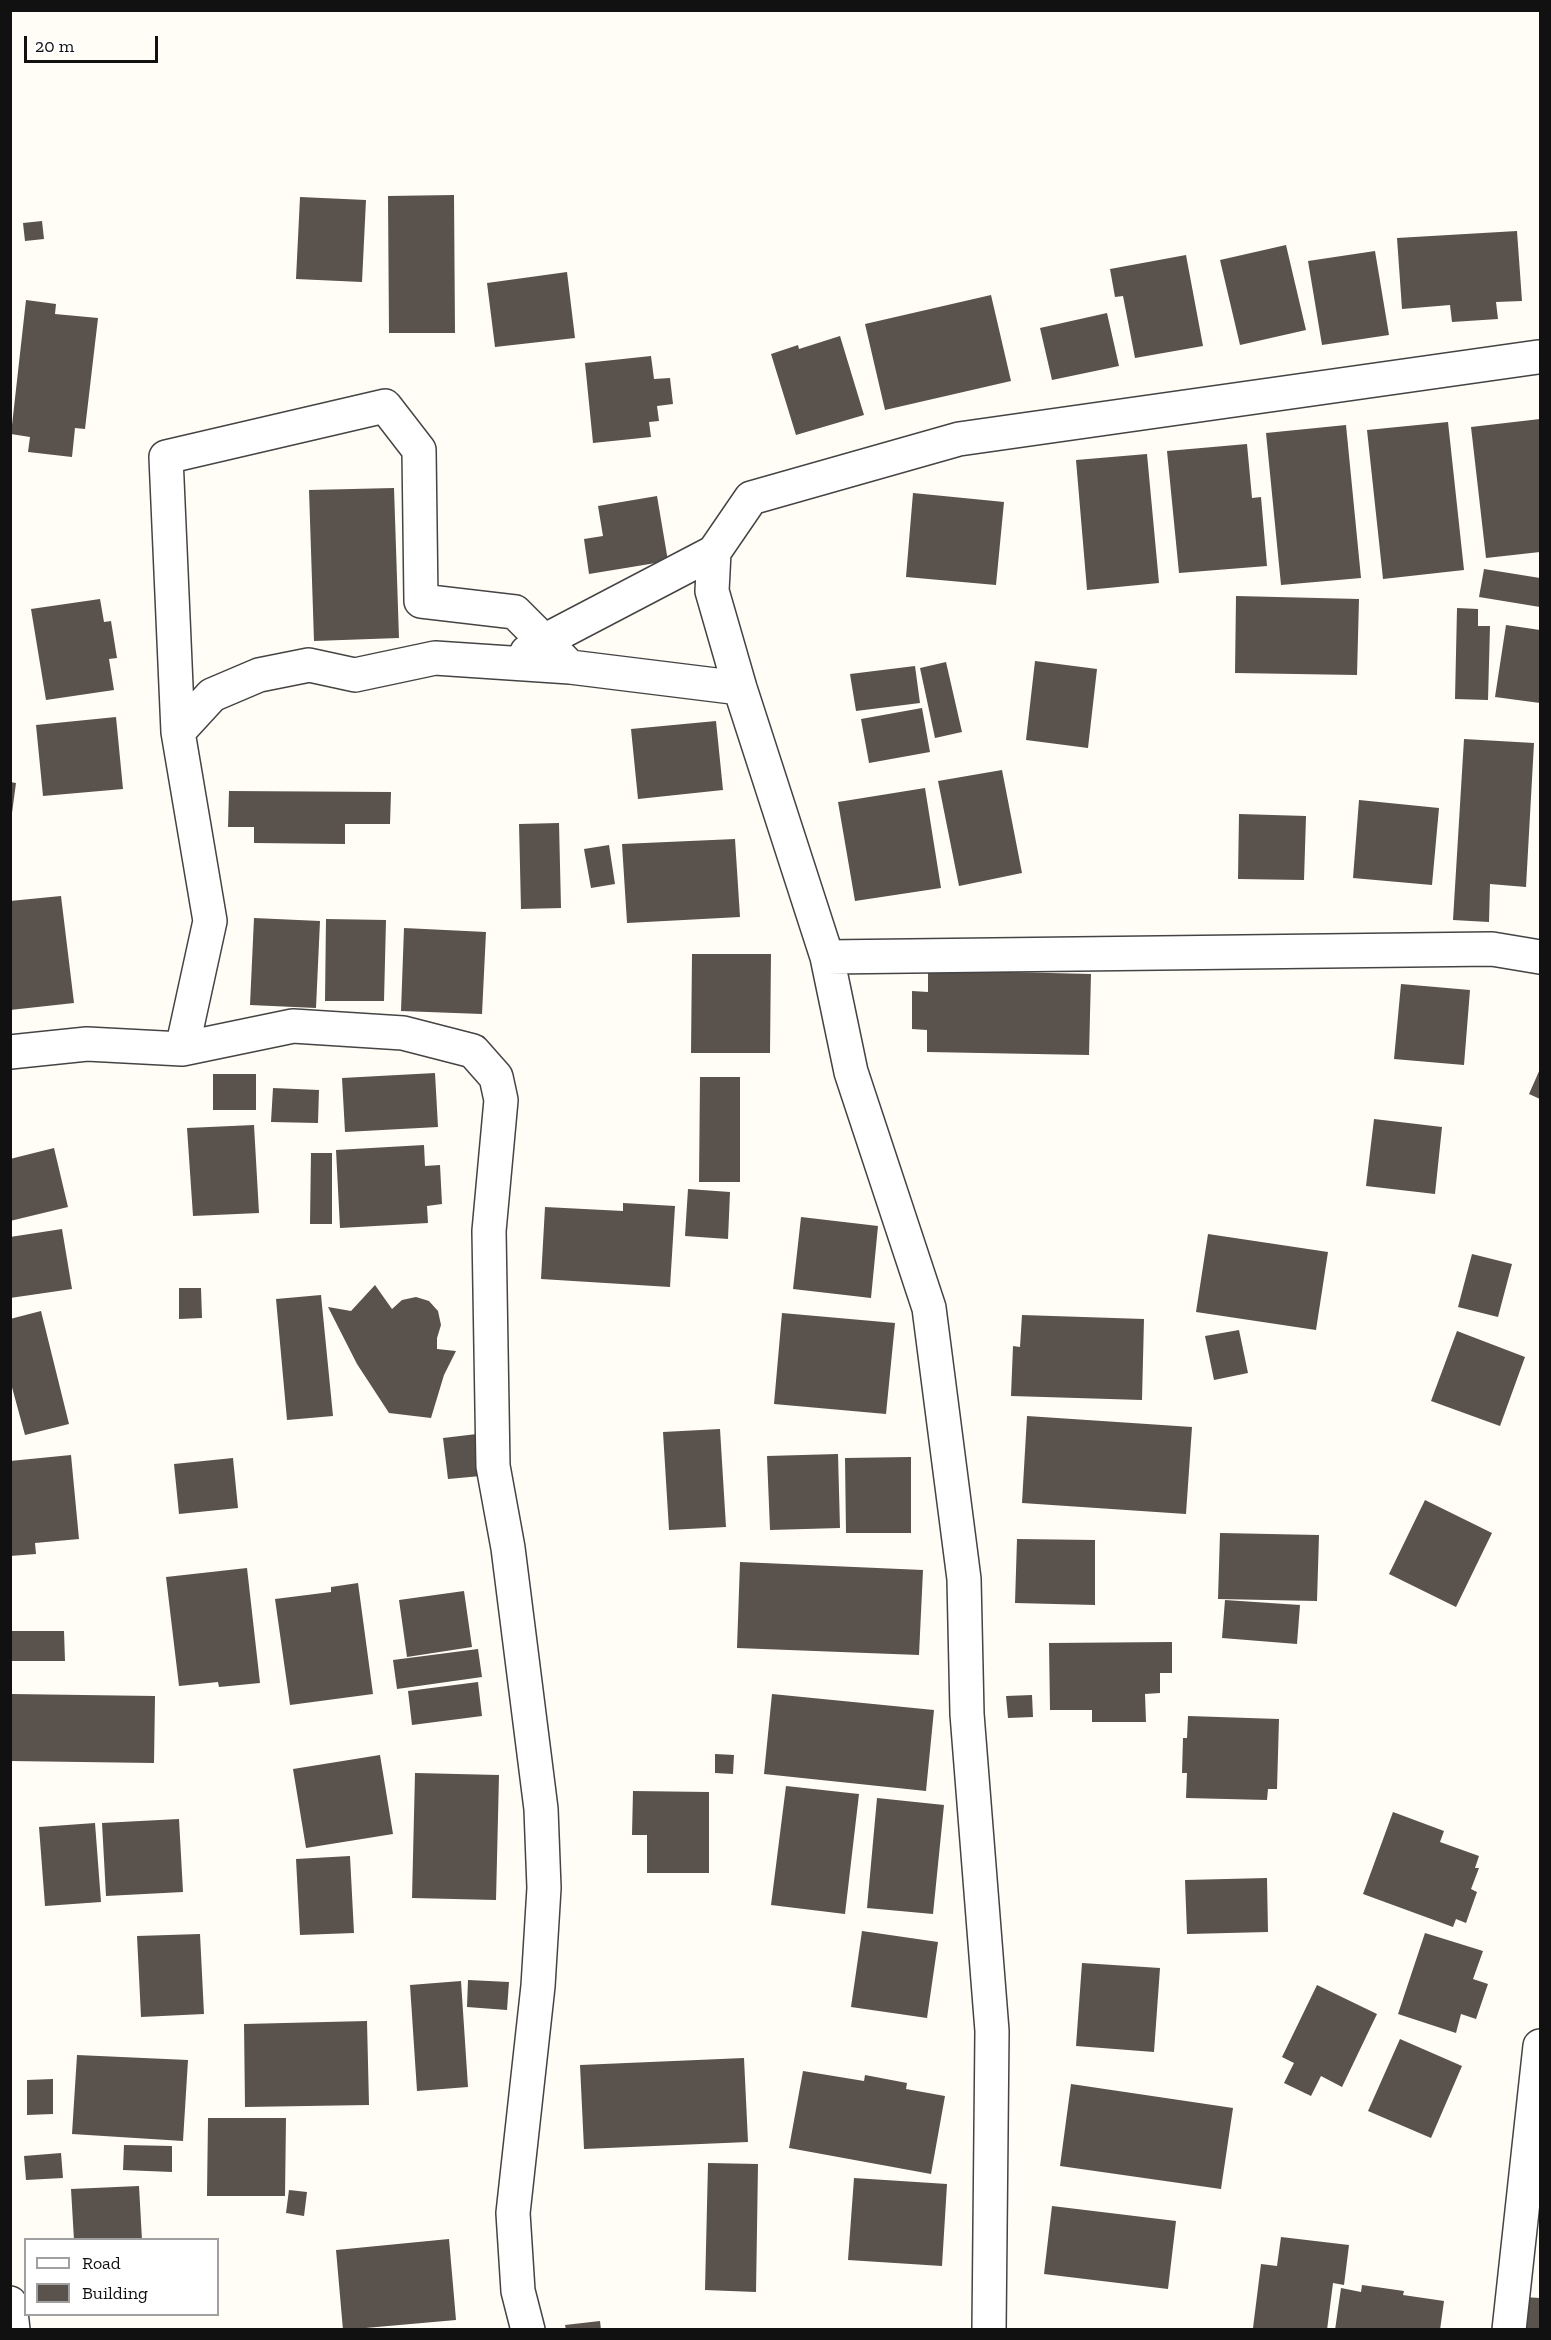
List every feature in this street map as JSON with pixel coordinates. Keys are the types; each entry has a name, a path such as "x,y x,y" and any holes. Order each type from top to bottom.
{"street":[{"path":"511,664 544,641 714,552 751,498 959,439 1538,357"},
{"path":"182,1049 210,921 178,732 166,457 385,406 419,450 422,600 515,612 570,667"},
{"path":"714,552 712,591 740,688 827,957 851,1072 929,1308 964,1579 967,1714 992,2031 989,2330"},
{"path":"178,732 212,695 259,675 309,665 355,675 435,658 570,667 740,688"},
{"path":"827,957 1492,950 1540,957"},
{"path":"10,1052 87,1044 182,1049 293,1026 403,1033 473,1051 496,1077 501,1100 489,1231 493,1466 508,1548 539,1797 544,1888 538,1986 513,2213 519,2291 528,2330"},
{"path":"1509,2330 1538,2087 1540,2046"},
{"path":"10,2303 13,2330"}],"building":[{"path":"454,195 455,333 389,333 388,196"},
{"path":"300,197 366,200 362,282 296,279"},
{"path":"42,221 44,239 25,241 23,223"},
{"path":"1517,231 1522,301 1496,302 1498,319 1452,322 1450,305 1402,309 1397,238"},
{"path":"1286,245 1306,330 1240,345 1220,260"},
{"path":"1375,251 1389,335 1322,345 1308,261"},
{"path":"1186,255 1203,346 1135,358 1123,296 1115,297 1110,269"},
{"path":"567,272 575,338 495,347 487,283"},
{"path":"991,295 1011,381 885,410 865,324"},
{"path":"26,300 56,304 55,314 98,318 85,429 75,428 72,457 28,452 30,437 11,434"},
{"path":"1107,313 1119,366 1052,380 1040,328"},
{"path":"840,336 864,415 796,435 771,354 798,345 799,349"},
{"path":"651,356 654,379 670,378 673,404 657,406 659,421 649,422 651,437 593,443 585,363"},
{"path":"1540,419 1540,552 1486,558 1471,427"},
{"path":"1448,422 1464,570 1383,579 1367,430"},
{"path":"1346,425 1361,578 1281,585 1266,433"},
{"path":"1247,444 1252,498 1261,497 1267,566 1179,573 1167,451"},
{"path":"1147,454 1159,583 1087,590 1076,460"},
{"path":"394,488 399,638 314,641 309,490"},
{"path":"913,493 1004,502 996,585 906,577"},
{"path":"657,496 668,561 589,574 584,539 603,536 598,506"},
{"path":"1484,569 1540,578 1540,607 1479,597"},
{"path":"1236,596 1359,599 1357,675 1235,673"},
{"path":"100,599 104,622 111,621 117,658 109,659 114,690 46,700 31,609"},
{"path":"1457,608 1478,609 1478,626 1490,626 1488,700 1455,699"},
{"path":"1506,625 1540,630 1540,703 1495,697"},
{"path":"1035,661 1097,669 1088,748 1026,740"},
{"path":"946,662 962,732 935,738 920,668"},
{"path":"915,666 920,703 856,711 850,674"},
{"path":"922,708 930,752 869,763 861,719"},
{"path":"116,717 123,789 43,796 36,725"},
{"path":"716,721 723,790 638,799 631,729"},
{"path":"1464,739 1534,743 1526,887 1490,884 1489,922 1453,920"},
{"path":"1002,770 1022,873 959,886 938,781"},
{"path":"10,782 16,783 12,813 10,812"},
{"path":"925,788 941,888 855,901 838,802"},
{"path":"229,791 391,792 390,824 345,824 345,844 254,843 254,827 228,827"},
{"path":"1359,800 1439,808 1432,885 1353,878"},
{"path":"1239,814 1306,816 1304,880 1238,879"},
{"path":"559,823 561,908 521,909 519,824"},
{"path":"735,839 740,917 627,923 622,844"},
{"path":"609,845 615,884 591,888 584,849"},
{"path":"61,896 74,1003 10,1010 10,901"},
{"path":"254,918 320,921 316,1008 250,1005"},
{"path":"326,919 386,920 384,1001 325,1001"},
{"path":"404,928 486,932 482,1014 401,1011"},
{"path":"692,954 771,954 770,1053 691,1053"},
{"path":"928,970 1091,974 1089,1055 927,1052 927,1030 912,1029 912,991 928,992"},
{"path":"1401,984 1470,990 1464,1065 1394,1059"},
{"path":"1540,1069 1540,1099 1529,1094"},
{"path":"435,1073 438,1127 345,1132 342,1078"},
{"path":"213,1074 256,1074 256,1110 213,1110"},
{"path":"700,1077 740,1077 740,1182 699,1182"},
{"path":"273,1088 319,1090 318,1123 271,1122"},
{"path":"1374,1119 1442,1127 1435,1194 1366,1186"},
{"path":"254,1125 259,1213 193,1216 187,1128"},
{"path":"424,1145 425,1166 440,1165 442,1204 427,1206 428,1223 340,1228 336,1150"},
{"path":"54,1148 68,1207 10,1221 10,1159"},
{"path":"311,1153 332,1153 332,1224 310,1224"},
{"path":"688,1189 730,1192 728,1239 685,1236"},
{"path":"623,1203 675,1206 670,1287 541,1279 545,1207 623,1211"},
{"path":"801,1217 878,1226 871,1298 793,1289"},
{"path":"62,1229 72,1289 10,1298 10,1237"},
{"path":"1208,1234 1328,1252 1316,1330 1196,1312"},
{"path":"1472,1254 1512,1264 1498,1317 1458,1307"},
{"path":"375,1285 392,1309 402,1300 416,1297 429,1301 438,1311 441,1325 437,1338 437,1349 456,1351 444,1375 431,1418 389,1413 357,1364 328,1307 351,1311"},
{"path":"179,1288 201,1288 202,1318 179,1319"},
{"path":"321,1295 333,1416 287,1420 276,1299"},
{"path":"41,1311 69,1424 25,1435 10,1380 10,1319"},
{"path":"782,1313 895,1323 886,1414 774,1404"},
{"path":"1022,1315 1144,1319 1142,1400 1011,1396 1013,1346 1020,1347"},
{"path":"1239,1330 1248,1373 1214,1380 1205,1336"},
{"path":"1457,1331 1525,1357 1500,1426 1431,1401"},
{"path":"1027,1416 1192,1427 1186,1514 1022,1503"},
{"path":"720,1429 726,1527 669,1530 663,1432"},
{"path":"477,1434 481,1476 448,1479 443,1438"},
{"path":"838,1454 840,1528 770,1530 767,1456"},
{"path":"71,1455 79,1539 35,1543 36,1554 10,1556 10,1461"},
{"path":"911,1457 911,1533 846,1533 845,1458"},
{"path":"233,1458 238,1508 179,1514 174,1464"},
{"path":"1425,1500 1492,1533 1456,1607 1389,1574"},
{"path":"1220,1533 1319,1535 1317,1601 1218,1599"},
{"path":"1017,1539 1095,1540 1095,1605 1015,1603"},
{"path":"740,1562 923,1570 919,1655 737,1648"},
{"path":"247,1568 260,1683 219,1687 218,1682 179,1686 166,1577"},
{"path":"358,1583 373,1694 290,1705 275,1599 331,1592 331,1587"},
{"path":"464,1591 472,1647 407,1657 399,1600"},
{"path":"1225,1600 1300,1605 1297,1644 1222,1638"},
{"path":"10,1631 64,1631 65,1661 10,1661"},
{"path":"1172,1642 1172,1673 1160,1673 1160,1693 1145,1694 1146,1722 1092,1722 1092,1710 1050,1710 1049,1643"},
{"path":"478,1649 482,1677 397,1689 393,1660"},
{"path":"478,1682 482,1716 412,1725 408,1691"},
{"path":"11,1694 155,1696 154,1763 10,1761"},
{"path":"772,1694 934,1710 926,1791 764,1774"},
{"path":"1032,1695 1033,1717 1008,1718 1006,1696"},
{"path":"1188,1716 1279,1719 1277,1789 1268,1789 1267,1800 1186,1798 1187,1773 1182,1773 1183,1738 1187,1738"},
{"path":"715,1754 734,1755 733,1774 715,1773"},
{"path":"380,1755 393,1834 306,1848 293,1769"},
{"path":"415,1773 499,1775 496,1900 412,1898"},
{"path":"786,1786 859,1794 845,1914 771,1905"},
{"path":"633,1791 709,1792 709,1873 647,1873 647,1835 632,1835"},
{"path":"877,1798 944,1805 933,1914 867,1908"},
{"path":"1393,1812 1444,1831 1440,1842 1479,1856 1475,1868 1479,1868 1471,1889 1477,1892 1466,1923 1456,1919 1453,1927 1363,1894"},
{"path":"179,1819 183,1892 106,1896 102,1823"},
{"path":"95,1823 101,1902 45,1906 39,1827"},
{"path":"350,1856 354,1933 300,1935 296,1859"},
{"path":"1267,1878 1268,1932 1187,1934 1185,1880"},
{"path":"862,1931 938,1942 927,2018 851,2007"},
{"path":"1425,1933 1483,1951 1473,1979 1488,1984 1476,2019 1461,2014 1456,2033 1398,2014"},
{"path":"200,1934 204,2014 141,2017 137,1936"},
{"path":"1082,1963 1160,1968 1154,2052 1076,2046"},
{"path":"468,1980 509,1982 507,2010 467,2007"},
{"path":"461,1981 468,2087 417,2091 410,1985"},
{"path":"1317,1985 1377,2014 1342,2087 1321,2076 1311,2096 1284,2083 1294,2063 1282,2057"},
{"path":"367,2021 369,2105 245,2107 244,2024"},
{"path":"1400,2039 1462,2066 1431,2138 1368,2111"},
{"path":"77,2055 188,2060 183,2141 72,2134"},
{"path":"744,2058 748,2142 584,2149 580,2065"},
{"path":"803,2071 864,2081 865,2075 907,2083 906,2089 945,2096 931,2174 789,2148"},
{"path":"53,2079 53,2114 27,2115 27,2080"},
{"path":"1071,2084 1233,2108 1221,2189 1060,2166"},
{"path":"208,2118 286,2118 285,2196 207,2196"},
{"path":"124,2145 172,2146 172,2172 123,2170"},
{"path":"61,2153 63,2178 26,2180 24,2156"},
{"path":"708,2163 758,2164 756,2292 705,2290"},
{"path":"854,2178 947,2184 942,2266 848,2260"},
{"path":"139,2186 142,2238 74,2238 71,2189"},
{"path":"289,2190 307,2192 304,2216 286,2213"},
{"path":"1052,2206 1176,2221 1168,2289 1044,2274"},
{"path":"1281,2237 1349,2245 1344,2285 1333,2283 1327,2330 1253,2328 1261,2264 1277,2266"},
{"path":"449,2239 456,2320 343,2330 336,2250"},
{"path":"1362,2285 1404,2291 1403,2295 1444,2301 1440,2330 1335,2330 1341,2288 1361,2292"},
{"path":"1524,2297 1540,2298 1540,2330 1522,2330"},
{"path":"600,2321 601,2330 566,2330 565,2325"}]}
